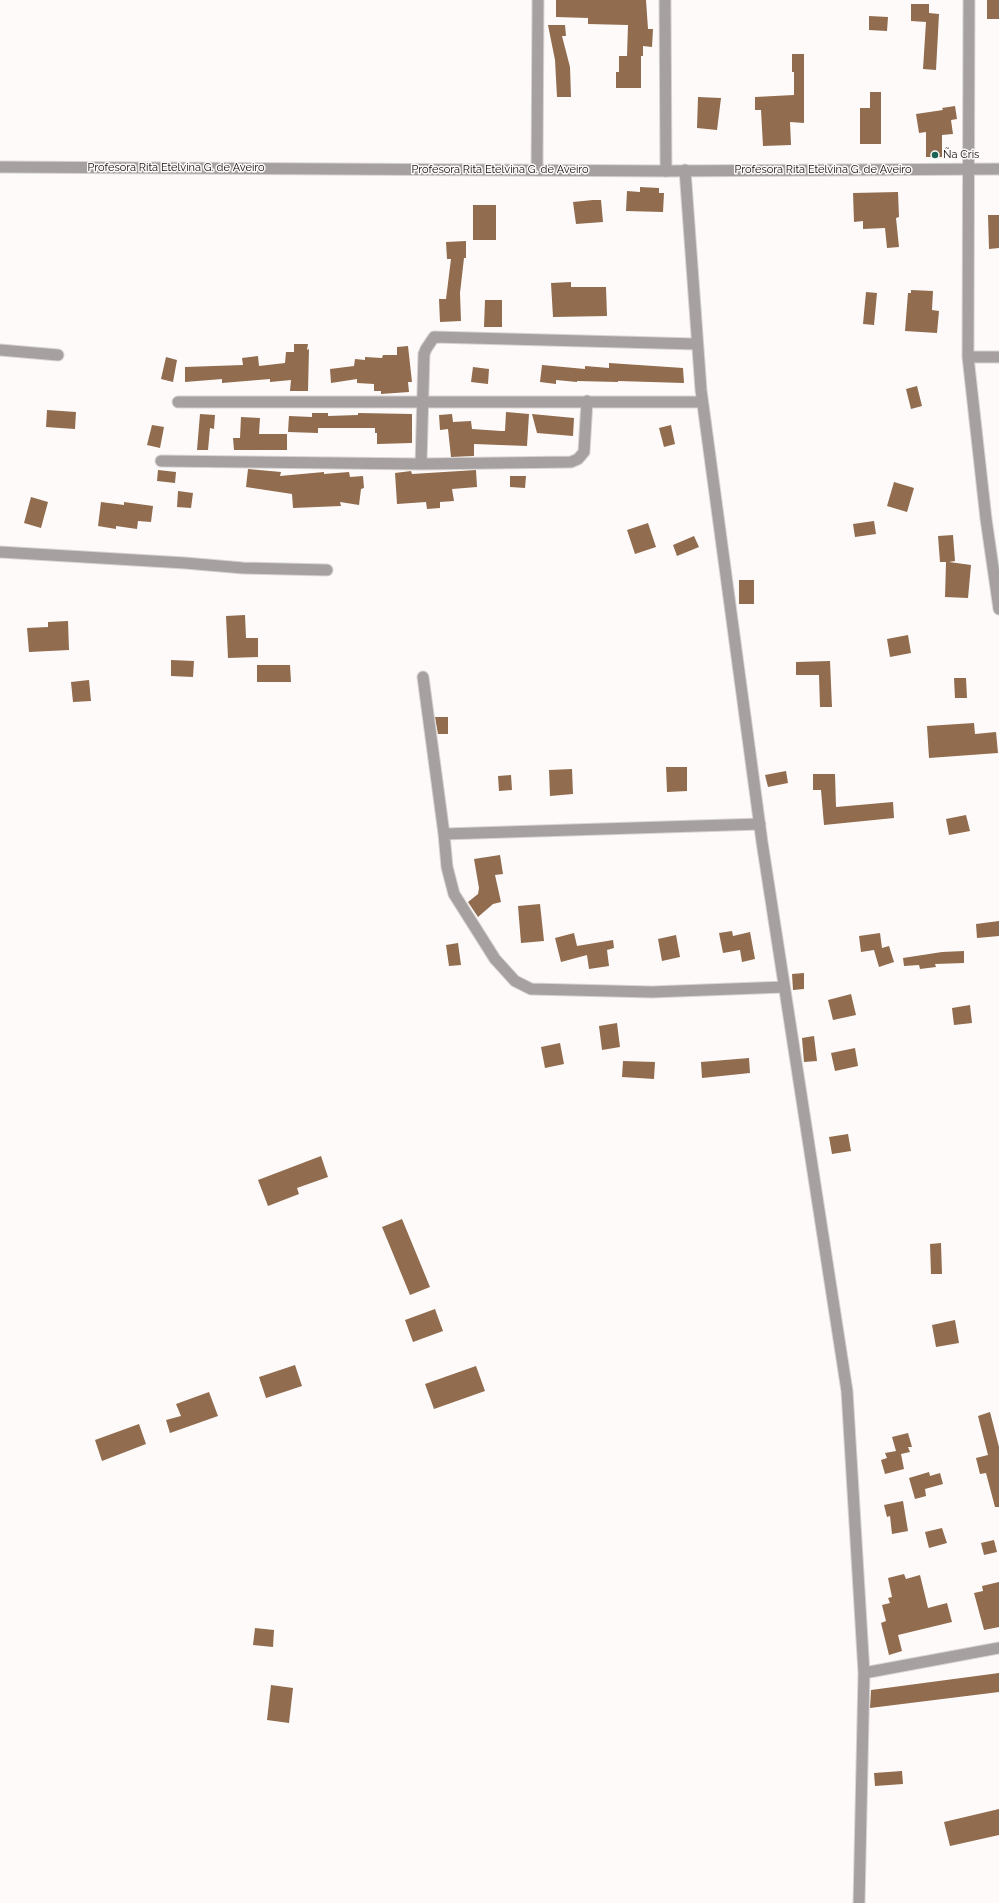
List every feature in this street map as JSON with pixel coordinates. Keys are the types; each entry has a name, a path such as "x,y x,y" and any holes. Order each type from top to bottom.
{"street":[{"path":"537,170 538,0"},
{"path":"665,0 666,171"},
{"path":"969,0 968,357 986,519 999,610"},
{"name":"Profesora Rita Etelvina G. de Aveiro","path":"0,167 666,171 999,169"},
{"path":"685,170 696,344 702,402 760,824 847,1392 864,1673 859,1903"},
{"path":"421,464 424,354 434,337 696,344"},
{"path":"0,350 58,355"},
{"path":"968,357 999,357"},
{"path":"161,461 421,464 571,462 578,459 584,452 587,401"},
{"path":"178,402 702,402"},
{"path":"0,552 243,568 327,570"},
{"path":"423,677 447,867 454,894 495,959 515,981 531,989 652,992 784,987"},
{"path":"444,834 760,824"},
{"path":"864,1673 999,1648"}],"building":[{"path":"556,0 646,0 648,29 653,29 652,47 643,46 643,56 641,56 641,88 616,88 616,72 619,72 619,56 627,56 628,25 588,24 588,18 556,17"},
{"path":"987,0 999,0 999,19 987,19"},
{"path":"911,4 929,4 929,13 939,14 936,70 923,69 926,22 911,21"},
{"path":"869,16 888,17 887,31 869,30"},
{"path":"548,25 565,25 566,36 562,36 570,67 571,97 557,97 555,60"},
{"path":"792,54 804,54 804,123 790,122 791,145 763,146 761,110 755,110 755,97 794,95"},
{"path":"870,92 881,92 881,144 860,144 860,108 870,108"},
{"path":"698,97 721,98 717,130 697,128"},
{"path":"955,106 957,119 951,120 953,134 942,135 942,157 926,157 926,132 919,133 916,114 943,110 942,108"},
{"path":"640,187 659,188 659,193 664,193 663,212 626,211 627,191 640,192"},
{"path":"898,192 899,217 896,218 899,247 887,248 885,228 863,229 863,221 854,222 853,193"},
{"path":"601,200 603,222 576,224 573,202"},
{"path":"473,205 496,205 496,240 473,240"},
{"path":"988,215 999,215 999,248 989,249"},
{"path":"466,241 466,258 464,258 460,293 461,321 440,322 439,299 446,299 451,259 447,259 446,242"},
{"path":"571,282 571,287 606,287 607,316 553,317 551,283"},
{"path":"911,290 933,291 932,310 939,311 937,333 905,331 908,293 911,293"},
{"path":"866,292 877,293 874,325 863,324"},
{"path":"485,300 502,300 502,327 484,327"},
{"path":"294,344 308,344 308,391 290,391 291,380 270,382 270,379 222,383 222,379 185,382 185,367 243,365 242,358 258,356 259,366 285,363 286,352 294,352"},
{"path":"408,346 412,382 408,382 409,392 381,394 381,391 374,391 374,384 357,383 357,379 331,383 330,369 354,366 355,359 365,360 365,357 382,358 383,355 397,355 397,347"},
{"path":"166,357 177,360 173,382 161,379"},
{"path":"609,363 683,368 684,383 618,381 577,382 556,380 556,384 540,382 542,365 585,369 585,366 609,368"},
{"path":"473,367 489,369 488,384 471,382"},
{"path":"917,386 922,406 911,409 906,389"},
{"path":"47,410 76,412 75,429 46,427"},
{"path":"506,412 529,414 527,446 474,444 474,456 451,457 448,429 440,430 439,415 452,414 453,422 471,421 472,429 505,431"},
{"path":"312,413 328,413 328,416 358,415 358,413 412,414 412,443 377,444 377,433 375,433 375,428 318,428 318,433 288,432 289,416 312,417"},
{"path":"200,414 215,415 214,429 210,428 208,450 197,450"},
{"path":"532,414 574,418 573,436 537,433"},
{"path":"241,417 260,418 259,434 287,434 287,450 234,450 233,438 240,438"},
{"path":"152,425 164,427 160,448 147,445"},
{"path":"671,425 675,444 664,447 659,428"},
{"path":"248,469 281,472 280,476 324,472 324,474 349,472 350,477 363,476 364,488 361,489 359,505 340,502 341,506 293,508 292,494 246,487"},
{"path":"158,470 176,472 175,483 157,481"},
{"path":"476,470 477,487 452,489 454,501 440,502 440,508 427,509 426,502 397,504 395,473 411,471 412,474"},
{"path":"510,476 526,476 525,488 510,487"},
{"path":"894,482 914,488 907,512 887,506"},
{"path":"178,491 193,493 191,508 177,507"},
{"path":"31,497 48,502 41,528 24,523"},
{"path":"101,502 124,505 124,502 153,506 151,522 138,521 137,529 116,526 116,529 98,526"},
{"path":"874,521 876,534 855,537 853,524"},
{"path":"648,523 656,547 635,554 627,530"},
{"path":"953,535 955,561 949,562 971,565 968,598 945,597 946,562 940,562 938,536"},
{"path":"694,536 699,547 677,556 673,545"},
{"path":"739,580 754,580 754,604 739,604"},
{"path":"245,615 246,638 258,638 258,657 228,658 226,616"},
{"path":"68,621 69,650 29,652 27,628 48,627 48,622"},
{"path":"908,635 911,653 890,657 887,639"},
{"path":"171,660 194,661 193,677 171,676"},
{"path":"830,661 832,707 820,707 819,675 796,675 796,662"},
{"path":"257,665 290,665 291,682 257,682"},
{"path":"954,678 966,678 967,698 955,698"},
{"path":"89,680 91,701 73,702 71,682"},
{"path":"435,717 448,717 448,734 438,734"},
{"path":"974,723 975,734 996,732 998,753 929,758 927,726"},
{"path":"666,767 687,767 687,791 667,792"},
{"path":"572,769 573,794 550,796 549,770"},
{"path":"786,771 788,783 768,787 765,775"},
{"path":"813,774 835,774 836,807 893,802 894,818 824,825 821,790 813,790"},
{"path":"511,775 512,790 499,791 498,776"},
{"path":"966,815 970,831 949,835 946,819"},
{"path":"500,855 503,874 495,875 501,902 493,904 478,917 468,902 478,894 479,888 474,859"},
{"path":"540,904 544,941 521,943 518,906"},
{"path":"999,921 999,936 977,938 976,924"},
{"path":"732,931 733,936 750,932 755,959 742,962 740,950 723,953 719,933"},
{"path":"574,933 577,946 613,940 614,948 607,950 609,966 589,969 587,955 561,962 555,938"},
{"path":"880,933 882,948 889,946 894,962 879,967 874,950 861,952 859,936"},
{"path":"676,935 680,957 662,961 658,939"},
{"path":"458,943 461,965 449,966 446,945"},
{"path":"964,951 964,963 935,964 936,967 920,969 919,965 904,966 903,958 942,952"},
{"path":"804,973 804,989 793,990 792,974"},
{"path":"851,994 856,1015 833,1020 828,1000"},
{"path":"970,1005 972,1023 954,1025 952,1008"},
{"path":"617,1023 620,1047 602,1050 599,1026"},
{"path":"814,1036 817,1061 804,1062 802,1038"},
{"path":"560,1043 564,1064 545,1068 541,1047"},
{"path":"855,1048 858,1066 835,1071 831,1053"},
{"path":"749,1058 750,1073 702,1078 701,1062"},
{"path":"623,1061 655,1062 654,1079 622,1077"},
{"path":"848,1134 851,1151 832,1154 829,1137"},
{"path":"321,1156 328,1177 297,1188 299,1194 268,1206 258,1180"},
{"path":"402,1219 430,1287 410,1295 382,1227"},
{"path":"941,1243 942,1274 931,1274 930,1244"},
{"path":"435,1309 443,1331 413,1342 405,1320"},
{"path":"955,1320 959,1343 936,1347 932,1325"},
{"path":"295,1365 302,1386 266,1398 259,1377"},
{"path":"476,1366 485,1391 434,1409 425,1384"},
{"path":"209,1392 218,1416 170,1433 166,1420 181,1416 176,1404"},
{"path":"990,1412 999,1447 999,1507 995,1507 986,1473 980,1474 976,1458 988,1455 978,1416"},
{"path":"139,1424 146,1444 102,1461 95,1440"},
{"path":"908,1433 912,1447 908,1447 910,1452 901,1454 904,1469 885,1474 881,1460 887,1458 885,1453 896,1451 892,1437"},
{"path":"929,1472 930,1476 940,1473 943,1484 925,1489 926,1496 915,1499 909,1478"},
{"path":"903,1501 908,1531 892,1534 890,1516 887,1517 884,1505"},
{"path":"942,1528 947,1543 929,1548 925,1532"},
{"path":"994,1540 997,1552 984,1555 981,1543"},
{"path":"904,1574 906,1579 920,1575 928,1608 947,1603 952,1622 898,1635 902,1651 889,1655 881,1623 886,1621 882,1605 890,1603 888,1598 892,1597 888,1578"},
{"path":"999,1582 999,1627 984,1630 974,1593 983,1591 982,1586"},
{"path":"255,1628 274,1630 273,1647 253,1645"},
{"path":"999,1673 999,1692 870,1708 871,1690"},
{"path":"271,1685 293,1688 289,1723 267,1720"},
{"path":"902,1771 903,1784 875,1786 874,1773"},
{"path":"999,1809 999,1835 950,1846 944,1822"}],"place":[{"name":"Ña Cris","path":"935,155"}]}
